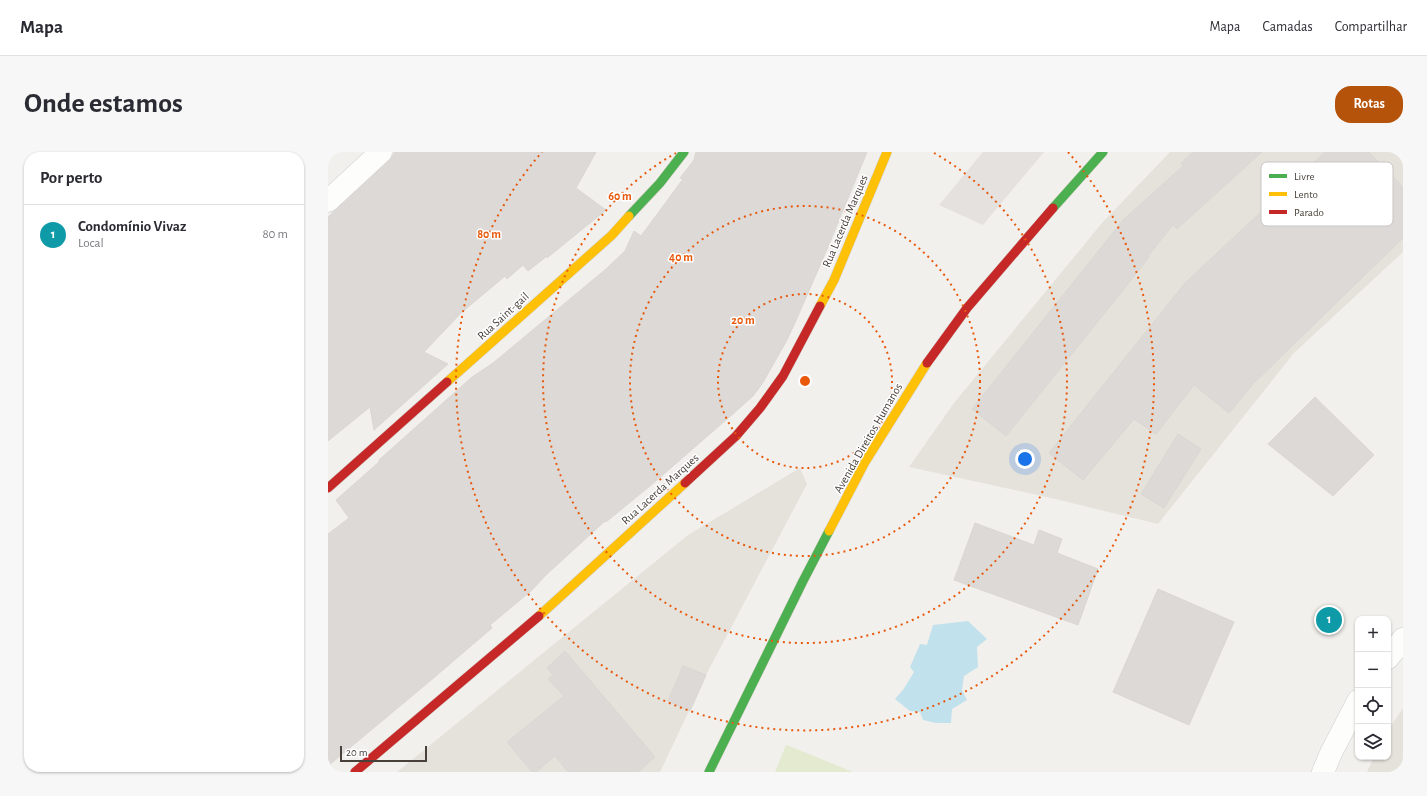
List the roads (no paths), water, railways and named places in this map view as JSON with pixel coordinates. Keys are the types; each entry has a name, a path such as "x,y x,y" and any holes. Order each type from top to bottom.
{"street":[{"path":"328,202 381,152"},
{"name":"Rua Saint-gail","path":"328,488 612,235 660,184 684,152"},
{"name":"Rua Lacerda Marques","path":"355,772 548,608 736,436 760,408 783,376 834,280 887,152"},
{"name":"Avenida Direitos Humanos","path":"709,772 803,581 865,462 922,370 967,308 1055,205 1103,152"},
{"path":"1391,654 1403,639"},
{"path":"1323,772 1355,707"}],"water":[{"path":"968,621 987,639 977,647 978,667 964,676 962,690 967,700 952,709 951,723 936,723 923,720 920,712 910,711 895,699 903,690 914,672 910,667 920,644 927,645 933,625"}],"place":[{"name":"Condomínio Vivaz","path":"1329,620"}]}
